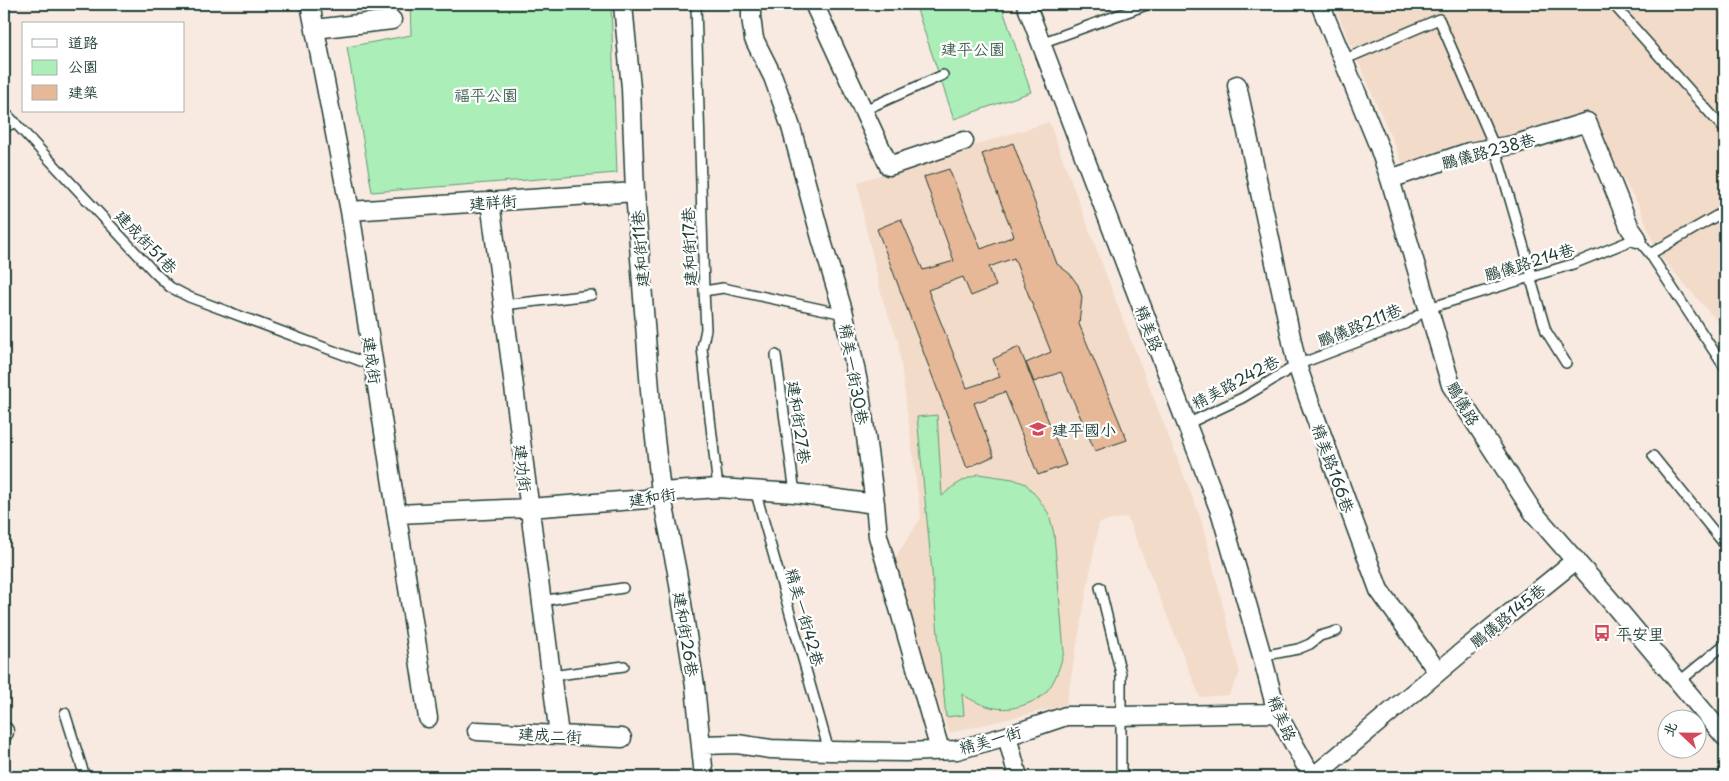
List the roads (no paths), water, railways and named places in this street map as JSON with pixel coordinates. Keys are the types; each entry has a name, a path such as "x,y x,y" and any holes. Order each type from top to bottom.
{"street":[{"name":"建成街","path":"310,4 350,211 428,718"},
{"name":"精美一街30巷","path":"751,4 754,39 773,77 791,127 844,314 860,392 878,536 940,750"},
{"path":"814,4 889,166 964,141"},
{"name":"精美路","path":"1026,4 1220,514 1277,713 1312,777"},
{"name":"鵬儀路","path":"1320,4 1379,147 1451,385 1533,512 1680,681 1725,737"},
{"name":"建和街11巷","path":"623,5 631,88 635,192 651,403 661,492"},
{"path":"314,29 392,20"},
{"name":"精美路166巷","path":"1237,85 1298,365 1378,590 1438,672"},
{"name":"鵬儀路238巷","path":"1390,179 1469,152 1513,145 1587,122 1630,228 1637,238"},
{"name":"建祥街","path":"350,211 635,192"},
{"name":"建功街","path":"490,201 559,735"},
{"name":"建和街","path":"398,514 529,508 647,499 661,492 718,488 795,493 875,504"},
{"name":"建和街26巷","path":"661,492 679,581 695,686 704,777"},
{"name":"鵬儀路145巷","path":"1438,672 1576,560"},
{"path":"1312,777 1438,672"},
{"name":"精美一街","path":"702,745 737,744 771,749 829,751 905,752 957,750 1007,736 1066,716 1277,713"},
{"name":"建成二街","path":"477,731 622,738"},
{"path":"1007,736 1018,777"}],"lane":[{"name":"建和街17巷","path":"696,4 706,329 702,348 718,488"},
{"path":"1041,43 1149,4"},
{"path":"1613,4 1725,130"},
{"path":"1343,60 1439,19 1495,148 1546,331 1566,364"},
{"path":"864,110 943,75"},
{"name":"建成街51巷","path":"4,111 170,287 189,297 374,366"},
{"path":"4,128 15,122"},
{"path":"1650,254 1725,211"},
{"path":"1637,238 1650,254 1725,368"},
{"name":"鵬儀路214巷","path":"1429,308 1573,264 1637,238"},
{"path":"704,291 723,288 844,314"},
{"path":"503,305 591,295"},
{"name":"鵬儀路211巷","path":"1298,365 1405,324 1429,308"},
{"name":"建和街27巷","path":"776,355 795,493"},
{"name":"精美路242巷","path":"1187,424 1242,398 1298,365"},
{"path":"1652,456 1725,544"},
{"name":"精美一街42巷","path":"755,490 829,751"},
{"path":"1100,586 1121,674 1121,769 1124,777"},
{"path":"541,601 623,588"},
{"path":"1262,656 1298,649 1310,644 1320,636 1337,631"},
{"path":"1680,681 1725,644"},
{"path":"551,676 624,666"},
{"path":"65,713 85,777"},
{"path":"1721,777 1725,774"}],"place":[{"name":"建平國小","path":"1038,429"},
{"name":"平安里","path":"1602,633"}],"park label":[{"name":"建平公園","path":"973,48"},
{"name":"福平公園","path":"486,94"}]}
